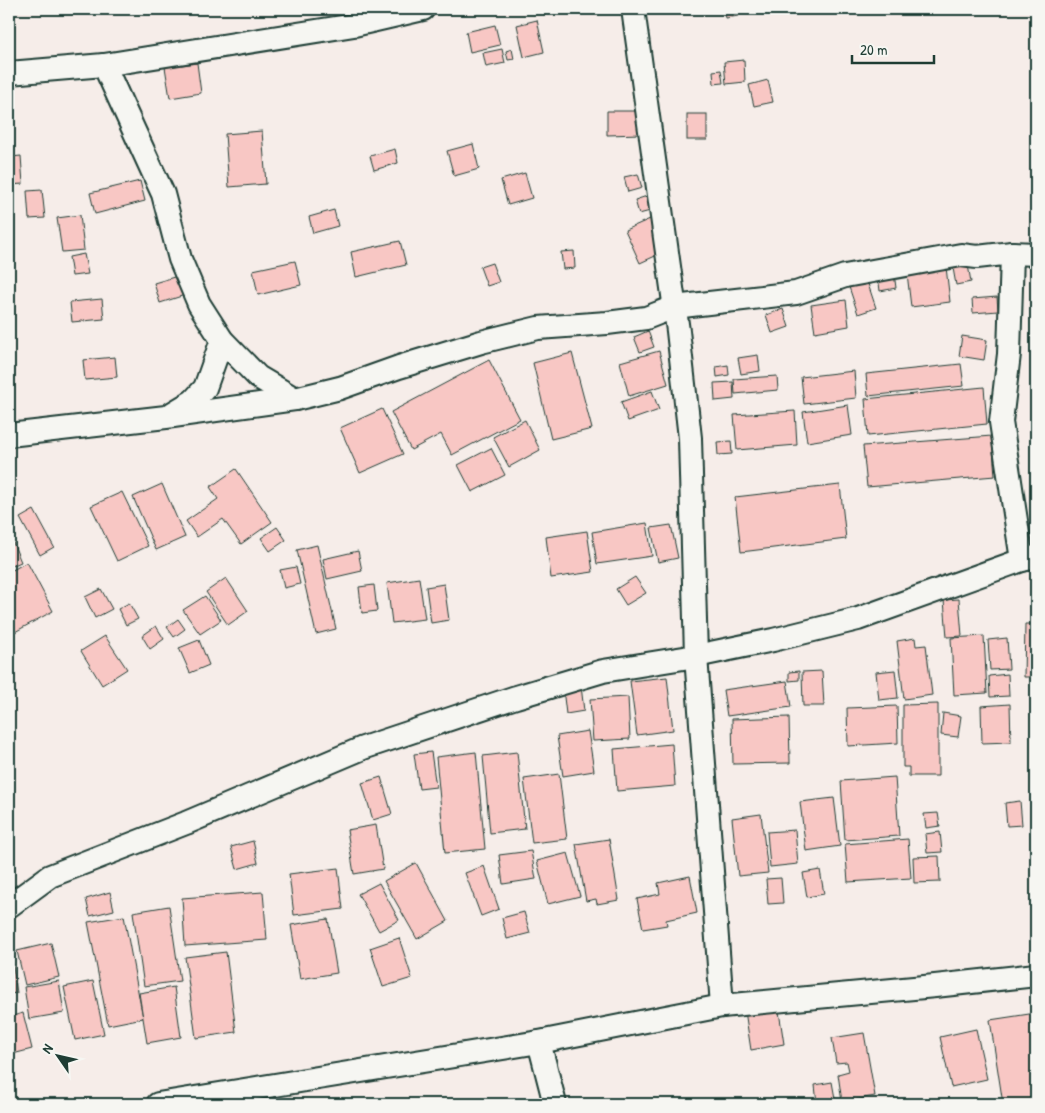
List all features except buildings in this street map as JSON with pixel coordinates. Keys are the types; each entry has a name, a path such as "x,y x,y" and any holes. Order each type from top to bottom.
{"street":[{"path":"9,73 104,65 354,26 423,9"},
{"path":"633,9 684,376 690,438 696,656 722,1006"},
{"path":"104,65 163,194 180,258 199,304 222,340 258,377 295,399"},
{"path":"9,906 50,876 186,823 363,748 516,697 603,671 696,656 773,640 858,619 1029,558 1002,422 1009,354 1012,253"},
{"path":"9,435 166,417 295,399 340,388 399,367 472,345 538,328 646,318 674,307 796,293 845,276 961,255 977,257 1012,253 1036,254"},
{"path":"166,417 193,402 205,388 222,340"},
{"path":"158,1104 539,1042 722,1006 944,986 1036,975"},
{"path":"539,1042 555,1104"}]}
